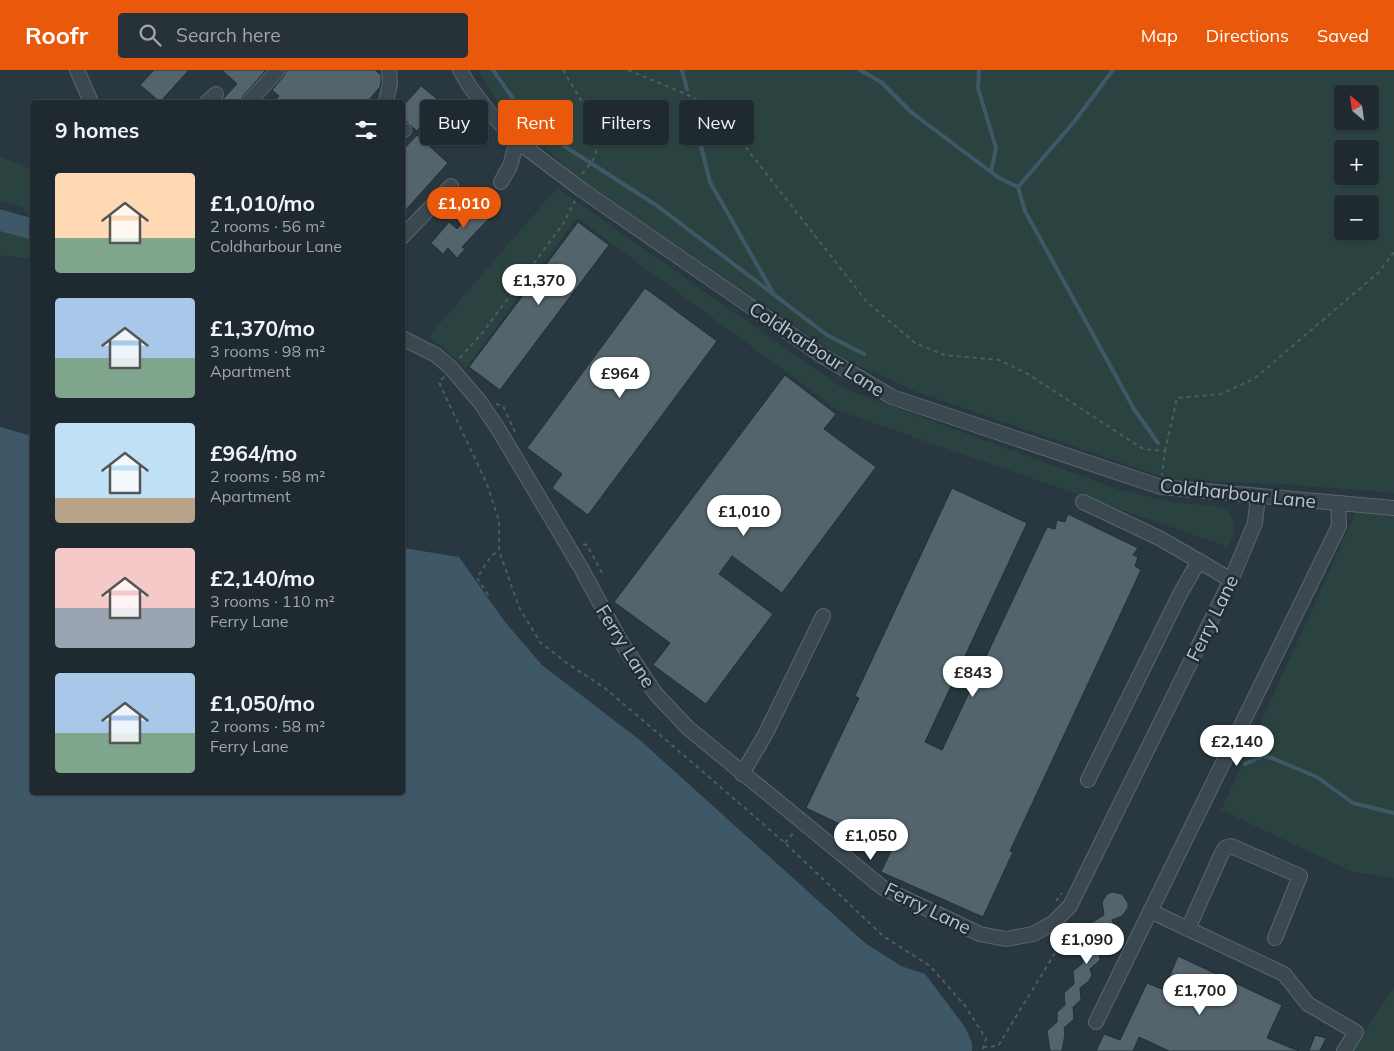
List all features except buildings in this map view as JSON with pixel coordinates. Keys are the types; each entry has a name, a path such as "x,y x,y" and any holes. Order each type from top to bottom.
{"street":[{"path":"77,70 90,100"},
{"path":"251,100 278,70"},
{"path":"387,100 389,97 389,70"},
{"name":"Coldharbour Lane","path":"460,70 470,87 498,121"},
{"path":"501,182 510,166 516,145"},
{"name":"Coldharbour Lane","path":"522,145 582,190 821,355 892,397 1161,487 1394,508"},
{"path":"405,233 451,186"},
{"name":"Ferry Lane","path":"405,340 430,352 451,368 480,402 497,427 581,568 621,642 655,693 688,728 883,888 980,934 1006,939 1033,934 1057,910 1070,906 1231,580 1255,523 1258,496"},
{"path":"1083,502 1159,538 1231,580"},
{"path":"1096,1022 1339,526 1338,504"},
{"path":"1088,780 1198,561"},
{"path":"742,774 765,735 823,616"},
{"path":"1188,929 1224,848 1231,846 1300,876 1275,938"},
{"path":"1150,911 1284,974 1308,1004 1356,1032 1344,1051"}],"path":[{"path":"451,368 483,332 562,224 587,180 581,176 593,159 597,145 584,106 563,70"},
{"path":"628,70 692,97 722,117 867,302 916,343 944,355 999,360 1028,374 1143,449 1165,451"},
{"path":"1161,487 1165,451 1177,398 1221,394 1254,379 1379,272 1394,252"},
{"path":"440,382 487,484 499,521 499,551 519,607 540,642 564,661 606,689 785,843 883,936 934,970 976,1020 986,1039 982,1051"},
{"path":"505,410 515,429"},
{"path":"587,545 602,573"},
{"path":"488,595 477,578 491,556 499,551"},
{"path":"785,843 792,835"},
{"path":"983,1047 998,1046 1069,930 1057,910 1062,892"}],"green space":[{"path":"478,70 1394,70 1394,493 1282,484 1172,480 917,392 844,359 578,178 542,145 573,145 573,100 498,100 498,102"},
{"path":"0,157 30,168 30,216 22,206 0,201"},
{"path":"557,188 842,388 1120,490 1176,503 1209,505 1228,511 1234,529 1228,547 839,411 577,218 466,368 429,336"},
{"path":"0,226 30,234 30,259 0,255"},
{"path":"1357,510 1394,515 1394,878 1353,872 1221,810"},
{"path":"1394,988 1394,1051 1352,1051"}],"water":[{"path":"0,427 30,435 30,795 405,795 405,548 459,557 505,622 542,665 641,741 865,943 901,966 925,974 965,1027 972,1043 972,1051 0,1051"}],"waterway":[{"path":"493,70 519,107 561,144 656,205 827,335 864,354"},
{"path":"682,70 687,89"},
{"path":"860,70 881,82 911,112 999,178 1018,187"},
{"path":"979,70 978,88 996,148 991,172"},
{"path":"1113,70 1074,122 1018,187 1025,211 1134,409 1158,443"},
{"path":"701,145 710,182 773,293"},
{"path":"0,220 30,228"},
{"path":"1245,764 1263,756 1272,758 1317,777 1353,803 1394,813"}]}
